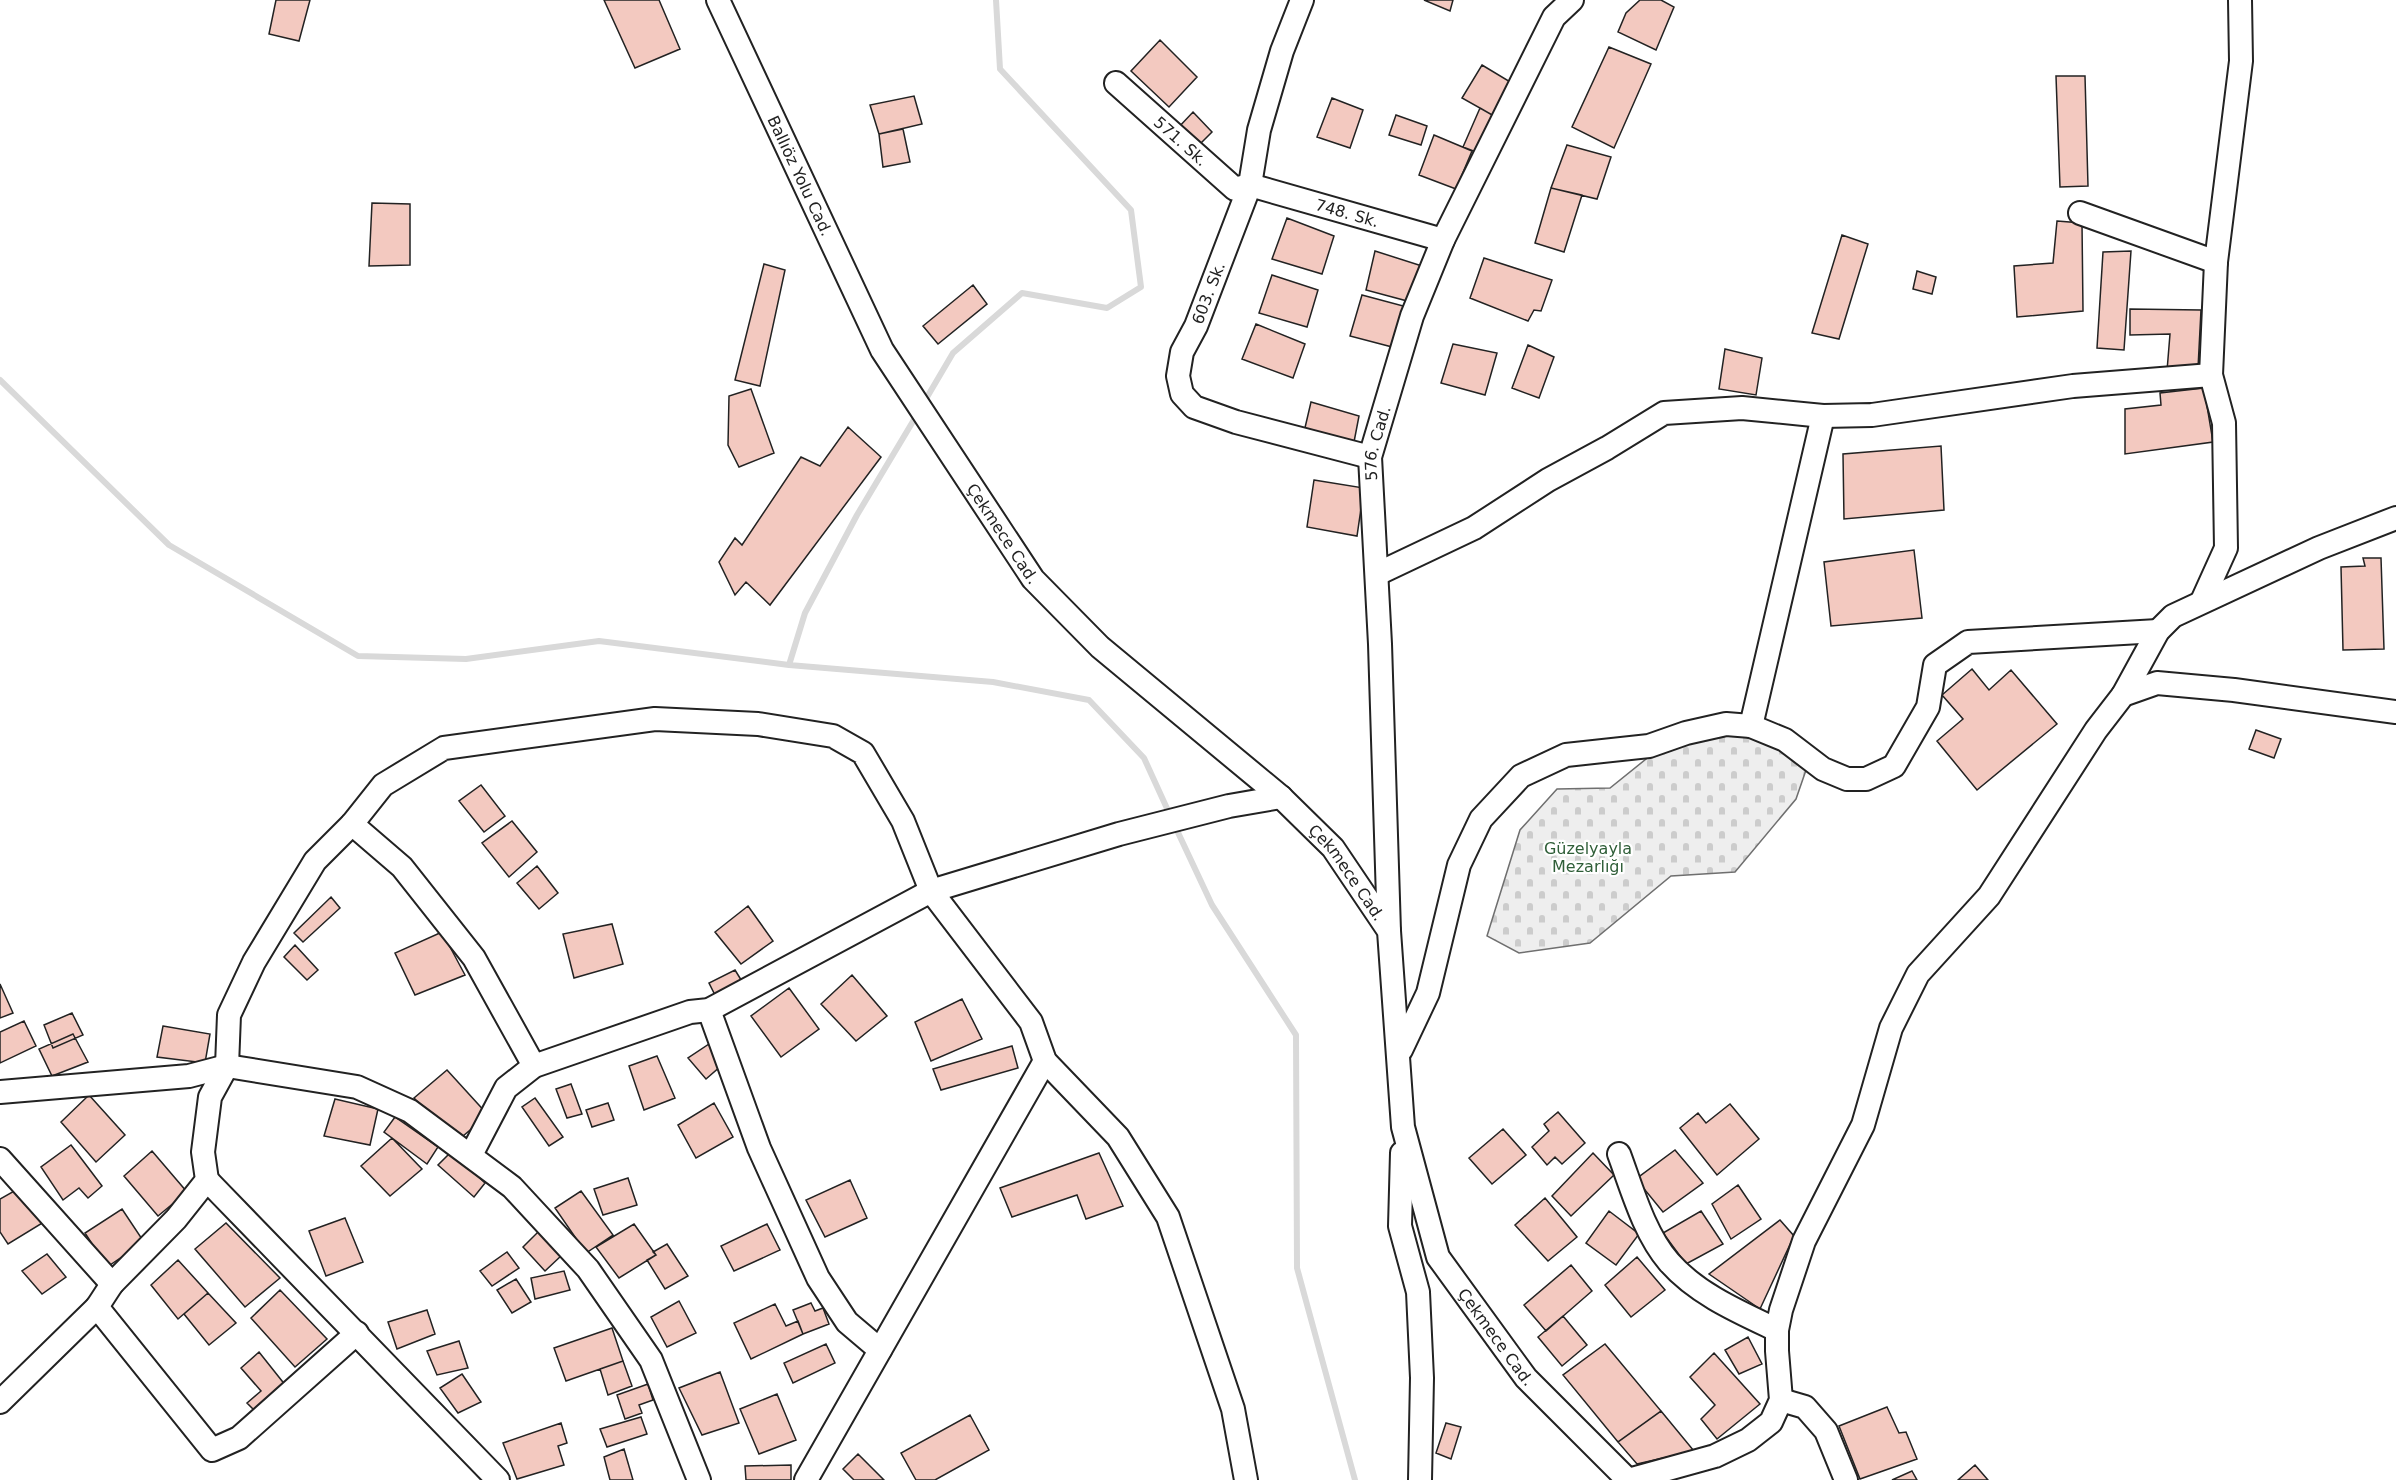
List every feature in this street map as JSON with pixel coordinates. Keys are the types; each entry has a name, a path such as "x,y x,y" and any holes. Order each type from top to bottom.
{"street":[{"name":"Ballıöz Yolu Cad.","path":"718,0 882,350 945,446"},
{"name":"603. Sk.","path":"1302,0 1282,51 1259,130 1250,185 1196,326 1182,352 1178,376 1182,394 1194,407 1236,422 1370,457"},
{"path":"2202,601 2226,548 2224,423 2211,375 2216,262 2241,61 2240,0"},
{"name":"576. Cad.","path":"1389,931 1377,574 1370,457 1412,316 1443,240 1509,102 1562,3"},
{"name":"571. Sk.","path":"1116,83 1235,189 1250,185"},
{"name":"748. Sk.","path":"1250,185 1443,240"},
{"path":"2080,213 2216,262"},
{"path":"1377,574 1474,528 1548,480 1607,448 1664,412 1742,408 1823,416 1872,415 2073,386 2211,375"},
{"path":"1751,726 1823,416"},
{"name":"Çekmece Cad.","path":"945,446 1033,579 1100,647 1281,797 1333,848 1389,931 1403,1127 1438,1257 1526,1378 1628,1480"},
{"path":"1628,1480 1715,1456 1748,1440 1771,1422 1781,1400 1777,1330 1804,1241 1863,1125 1891,1028 1918,974 1989,896 2096,730 2123,695 2158,631 2174,616 2202,601 2319,548 2396,518"},
{"path":"1399,1054 1428,993 1458,865 1481,819 1521,776 1566,755 1649,746 1686,733 1726,724 1751,726 1785,740 1823,769 1847,779 1866,779 1894,766 1928,707 1935,665 1968,642 2158,631"},
{"path":"2123,695 2157,683 2234,690 2396,712"},
{"path":"498,1480 207,1180 203,1152 210,1097 227,1066 229,1015 254,963 315,861 352,824 383,785 444,748 655,719 758,724 833,736 863,753 903,821 931,891 1031,1022 1045,1061 1118,1137 1168,1217 1233,1409 1246,1480"},
{"path":"471,1155 506,1088 534,1066 690,1012 709,1010 931,891 1119,834 1229,806 1281,797"},
{"path":"352,824 402,867 474,958 534,1066"},
{"path":"709,1010 759,1148 818,1278 847,1322 880,1350"},
{"path":"806,1480 1045,1061"},
{"path":"0,1092 189,1076 227,1066 357,1087 410,1112 512,1187 588,1269 651,1360 699,1480"},
{"path":"1403,1127 1400,1226 1419,1292 1422,1378 1420,1480"},
{"path":"1619,1154 1652,1234 1669,1262 1713,1299 1777,1330"},
{"path":"0,1159 112,1284"},
{"path":"0,1402 97,1307 112,1284 176,1219 207,1180"},
{"path":"97,1307 212,1450 239,1438 357,1333"},
{"path":"1781,1400 1805,1407 1826,1431 1846,1480"}],"green space":[{"name":"Güzelyayla Mezarlığı","path":"1744,724 1785,740 1806,770 1796,799 1735,872 1671,876 1590,943 1519,953 1487,936 1520,830 1557,789 1610,788 1661,747"}],"building":[{"path":"276,0 310,0 299,41 269,34"},
{"path":"604,0 659,0 680,49 635,68"},
{"path":"1424,0 1453,0 1450,11"},
{"path":"1640,0 1661,0 1674,7 1656,50 1618,32 1626,13"},
{"path":"1160,40 1197,77 1169,107 1131,71"},
{"path":"1609,47 1651,64 1614,148 1572,127"},
{"path":"1482,65 1512,83 1494,116 1462,98"},
{"path":"2056,76 2085,76 2088,186 2060,187"},
{"path":"914,96 922,124 879,134 870,105"},
{"path":"1332,98 1363,110 1350,148 1317,137"},
{"path":"1480,108 1494,116 1476,152 1463,147"},
{"path":"1193,112 1212,132 1197,147 1177,129"},
{"path":"1396,115 1427,126 1421,145 1389,135"},
{"path":"903,129 910,162 883,167 879,134"},
{"path":"1434,135 1472,151 1456,189 1419,175"},
{"path":"1567,145 1611,157 1597,199 1551,188"},
{"path":"1551,188 1582,195 1564,252 1535,243"},
{"path":"372,203 410,204 410,265 369,266"},
{"path":"1287,218 1334,236 1322,274 1272,259"},
{"path":"2057,221 2082,223 2083,311 2017,317 2014,266 2053,263"},
{"path":"1842,235 1868,244 1839,339 1812,333"},
{"path":"1375,251 1422,266 1411,302 1366,290"},
{"path":"2131,251 2124,350 2097,348 2103,252"},
{"path":"1484,258 1552,280 1541,311 1534,310 1528,321 1470,298"},
{"path":"764,264 785,270 760,386 735,380"},
{"path":"1917,271 1936,277 1932,294 1913,289"},
{"path":"1272,275 1318,290 1307,327 1259,313"},
{"path":"973,285 987,304 938,344 923,326"},
{"path":"1362,295 1407,307 1396,348 1350,336"},
{"path":"2130,309 2201,310 2198,368 2167,371 2170,334 2130,335"},
{"path":"1256,324 1305,344 1293,378 1242,359"},
{"path":"1453,344 1497,353 1485,395 1441,383"},
{"path":"1528,345 1554,357 1539,398 1512,388"},
{"path":"1725,349 1762,358 1756,395 1719,389"},
{"path":"2204,388 2213,442 2125,454 2125,409 2161,405 2160,393"},
{"path":"751,389 774,453 739,467 728,445 729,396"},
{"path":"1311,402 1359,416 1354,442 1304,432"},
{"path":"848,427 881,457 770,605 746,582 735,595 719,562 735,538 742,545 801,457 820,466"},
{"path":"1941,446 1944,510 1844,519 1843,454"},
{"path":"1314,480 1364,488 1357,536 1307,527"},
{"path":"1914,550 1922,618 1831,626 1824,562"},
{"path":"2363,558 2381,558 2384,649 2343,650 2341,567 2365,566"},
{"path":"1972,669 1989,690 2011,670 2057,724 1977,790 1937,741 1963,719 1942,695"},
{"path":"2256,730 2281,739 2274,758 2249,749"},
{"path":"481,785 505,816 484,832 459,801"},
{"path":"512,821 537,852 509,877 482,843"},
{"path":"537,866 558,893 539,909 517,883"},
{"path":"331,897 340,908 303,942 294,933"},
{"path":"748,906 773,941 741,964 715,932"},
{"path":"612,924 623,964 574,978 563,934"},
{"path":"442,932 465,975 415,995 395,953"},
{"path":"295,945 318,970 307,980 284,957"},
{"path":"735,970 743,983 715,995 709,983"},
{"path":"852,975 887,1016 856,1041 821,1004"},
{"path":"0,984 13,1013 0,1018"},
{"path":"789,988 819,1029 781,1057 751,1016"},
{"path":"962,999 982,1039 931,1061 915,1022"},
{"path":"72,1013 83,1035 53,1048 44,1025"},
{"path":"24,1021 36,1046 0,1063 0,1032"},
{"path":"163,1026 210,1034 205,1063 157,1057"},
{"path":"73,1034 88,1062 52,1076 39,1049"},
{"path":"709,1044 722,1065 706,1079 688,1058"},
{"path":"1012,1046 1018,1068 941,1090 933,1069"},
{"path":"657,1056 675,1098 644,1110 629,1066"},
{"path":"447,1070 488,1115 457,1141 414,1098"},
{"path":"571,1084 582,1114 567,1118 556,1089"},
{"path":"89,1095 125,1135 96,1162 61,1122"},
{"path":"535,1098 563,1137 549,1146 522,1107"},
{"path":"335,1099 378,1109 370,1145 324,1136"},
{"path":"608,1103 614,1120 592,1127 586,1110"},
{"path":"714,1103 733,1137 696,1158 678,1125"},
{"path":"1730,1104 1759,1139 1717,1175 1680,1128 1698,1113 1706,1123"},
{"path":"1558,1112 1585,1143 1562,1164 1555,1157 1547,1165 1532,1147 1549,1131 1544,1124"},
{"path":"395,1117 438,1147 427,1164 384,1132"},
{"path":"1503,1129 1526,1155 1492,1184 1469,1158"},
{"path":"392,1138 422,1169 390,1196 361,1166"},
{"path":"71,1145 102,1186 88,1198 79,1188 63,1200 41,1167"},
{"path":"1675,1150 1703,1183 1663,1212 1636,1179"},
{"path":"152,1151 187,1192 158,1216 124,1176"},
{"path":"452,1151 485,1183 474,1197 438,1165"},
{"path":"1099,1153 1123,1206 1086,1219 1077,1195 1012,1217 1000,1188"},
{"path":"1593,1153 1614,1175 1571,1216 1552,1196"},
{"path":"628,1178 637,1205 603,1215 594,1189"},
{"path":"850,1180 867,1218 825,1237 806,1200"},
{"path":"1738,1185 1761,1219 1731,1239 1712,1204"},
{"path":"23,1186 44,1222 8,1244 0,1232 0,1199"},
{"path":"581,1191 613,1235 586,1253 555,1208"},
{"path":"1545,1198 1577,1237 1548,1261 1515,1225"},
{"path":"122,1209 144,1242 107,1267 85,1233"},
{"path":"1609,1211 1639,1234 1616,1265 1586,1243"},
{"path":"1701,1211 1723,1244 1686,1264 1663,1233"},
{"path":"345,1218 363,1262 326,1276 309,1231"},
{"path":"1780,1220 1794,1236 1760,1309 1709,1274"},
{"path":"226,1223 280,1278 245,1307 195,1249"},
{"path":"634,1224 656,1255 619,1278 596,1247"},
{"path":"767,1224 780,1250 734,1271 721,1246"},
{"path":"540,1230 562,1255 545,1271 523,1247"},
{"path":"667,1244 688,1276 665,1289 647,1260 656,1255 653,1252"},
{"path":"507,1252 519,1268 492,1286 480,1271"},
{"path":"47,1254 66,1277 42,1294 22,1271"},
{"path":"1637,1257 1665,1290 1631,1317 1605,1285"},
{"path":"178,1260 208,1293 178,1319 151,1285"},
{"path":"1571,1265 1592,1291 1546,1331 1524,1305"},
{"path":"564,1271 570,1290 535,1299 531,1278"},
{"path":"516,1279 531,1302 512,1313 497,1290"},
{"path":"280,1290 327,1339 295,1367 251,1318"},
{"path":"208,1293 236,1323 209,1345 184,1314"},
{"path":"679,1301 696,1333 667,1347 651,1317"},
{"path":"811,1303 815,1311 823,1308 829,1324 803,1334 793,1310"},
{"path":"775,1304 786,1326 798,1321 803,1334 751,1359 734,1323"},
{"path":"427,1310 435,1334 397,1349 388,1322"},
{"path":"1563,1316 1587,1345 1562,1366 1538,1337"},
{"path":"612,1328 623,1361 566,1381 554,1348"},
{"path":"1748,1337 1762,1364 1739,1374 1725,1350"},
{"path":"459,1341 468,1368 437,1375 427,1351"},
{"path":"826,1344 835,1363 793,1383 784,1363"},
{"path":"1605,1344 1661,1411 1618,1442 1563,1375"},
{"path":"259,1352 286,1386 256,1412 247,1403 261,1391 241,1368"},
{"path":"1714,1353 1760,1404 1717,1439 1701,1419 1715,1405 1690,1377"},
{"path":"623,1361 632,1386 608,1395 600,1369"},
{"path":"720,1372 739,1423 702,1435 679,1388"},
{"path":"462,1374 481,1402 458,1413 440,1388"},
{"path":"648,1384 653,1400 639,1405 642,1413 625,1419 617,1395"},
{"path":"777,1394 796,1440 759,1454 740,1409"},
{"path":"1887,1407 1899,1433 1906,1432 1917,1459 1860,1479 1839,1426"},
{"path":"1661,1411 1694,1451 1637,1464 1618,1442"},
{"path":"970,1415 989,1450 935,1480 916,1480 901,1453"},
{"path":"641,1417 647,1434 607,1447 600,1429"},
{"path":"561,1423 567,1443 558,1446 564,1465 517,1479 503,1443"},
{"path":"1446,1423 1461,1427 1451,1459 1436,1453"},
{"path":"624,1449 633,1480 610,1480 604,1457"},
{"path":"858,1454 884,1480 854,1480 843,1469"},
{"path":"791,1465 791,1480 746,1480 745,1466"},
{"path":"1975,1465 1988,1480 1958,1480"},
{"path":"1912,1471 1917,1480 1892,1480"}],"waterway":[{"path":"923,404 953,353 1022,293 1107,308 1141,287 1131,210 1000,69 996,0"},
{"path":"0,380 169,545 358,656 466,659 599,641 789,665 993,682 1089,700 1144,758 1170,815"},
{"path":"789,665 805,613 857,515 918,413"},
{"path":"1174,824 1212,905 1296,1035 1297,1268 1355,1480"}]}
